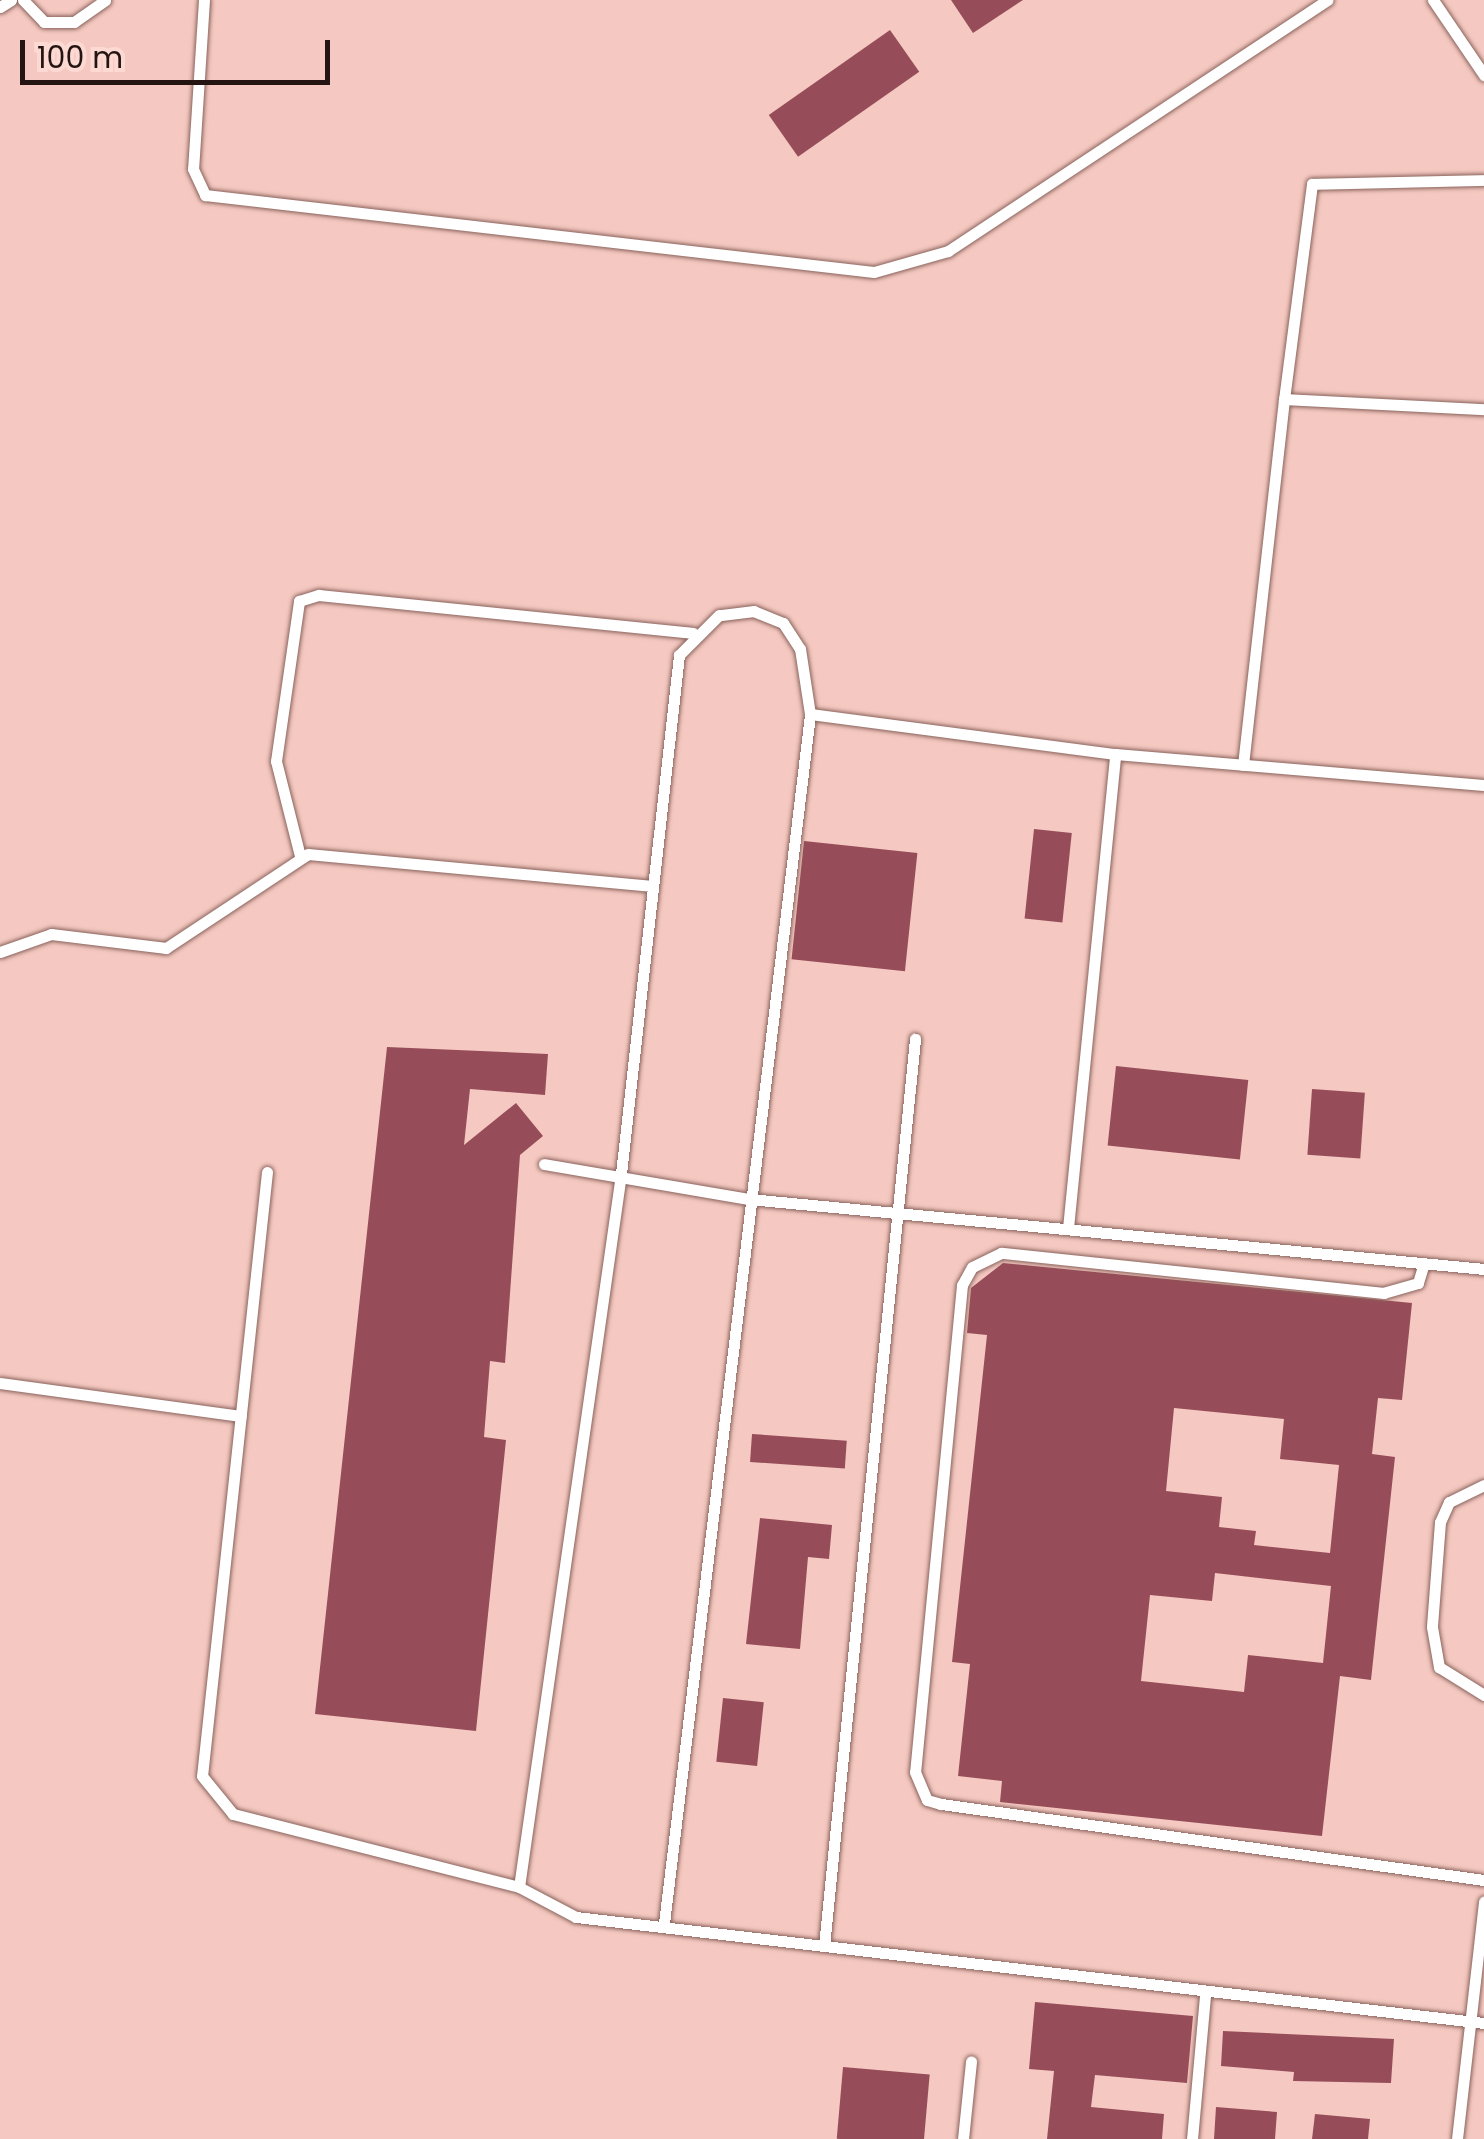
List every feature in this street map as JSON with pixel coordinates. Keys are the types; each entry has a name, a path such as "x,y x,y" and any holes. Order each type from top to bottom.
{"lane":[{"path":"0,7 11,0"},
{"path":"23,0 44,22 74,22 105,0"},
{"path":"204,0 192,169 205,195 874,272 948,251 1326,0"},
{"path":"1433,0 1484,75"},
{"path":"1243,765 1312,184 1484,180"},
{"path":"1284,398 1484,409"},
{"path":"300,856 276,761 299,602 319,595 693,632"},
{"path":"518,1887 620,1174 680,655 693,632 719,616 754,611 783,623 800,649 810,714 664,1923"},
{"path":"810,714 1115,754 1484,785"},
{"path":"1068,1228 1115,754"},
{"path":"0,952 51,934 166,948 300,856 653,886"},
{"path":"824,1946 915,1039"},
{"path":"544,1164 750,1199 1484,1269"},
{"path":"266,1172 202,1776 234,1814 518,1887 576,1917 664,1923 1205,1995 1478,2022"},
{"path":"1424,1263 1418,1283 1384,1293 985,1254 962,1286 914,1772 927,1800 941,1804 1484,1880"},
{"path":"0,1383 241,1416"},
{"path":"1484,1485 1450,1502 1440,1522 1432,1649 1457,1686 1484,1695"},
{"path":"1457,2139 1478,2022 1484,1902"},
{"path":"1192,2139 1205,1995"},
{"path":"963,2139 971,2061"}],"building":[{"path":"951,0 1023,0 973,33"},
{"path":"890,30 919,72 798,157 769,115"},
{"path":"1034,829 1072,833 1062,922 1025,919"},
{"path":"804,841 917,853 905,971 792,959"},
{"path":"387,1047 548,1054 545,1095 470,1089 464,1145 516,1103 543,1136 520,1155 505,1363 490,1361 484,1437 506,1440 476,1731 315,1714"},
{"path":"1116,1066 1248,1080 1240,1159 1108,1146"},
{"path":"1312,1089 1365,1093 1360,1159 1307,1155"},
{"path":"1003,1263 1412,1303 1402,1400 1378,1398 1372,1454 1395,1457 1371,1680 1340,1676 1322,1836 1000,1802 1002,1781 958,1776 970,1664 952,1662 987,1335 967,1333 971,1288","holes":["1174,1408 1284,1419 1280,1459 1339,1465 1330,1553 1254,1545 1256,1531 1219,1527 1222,1497 1166,1491","1215,1573 1331,1586 1323,1663 1248,1655 1244,1692 1141,1681 1150,1595 1212,1601"]},
{"path":"752,1434 847,1441 845,1469 750,1462"},
{"path":"760,1518 832,1525 829,1559 808,1557 800,1649 746,1644"},
{"path":"723,1698 764,1702 757,1766 716,1762"},
{"path":"1035,2002 1193,2016 1187,2083 1095,2075 1091,2107 1164,2114 1162,2139 1047,2139 1054,2071 1029,2069"},
{"path":"1223,2031 1394,2039 1391,2083 1293,2081 1294,2072 1221,2066"},
{"path":"843,2067 930,2075 924,2139 837,2139"},
{"path":"1216,2107 1277,2112 1275,2139 1214,2139"},
{"path":"1315,2114 1370,2119 1368,2139 1312,2139"}]}
